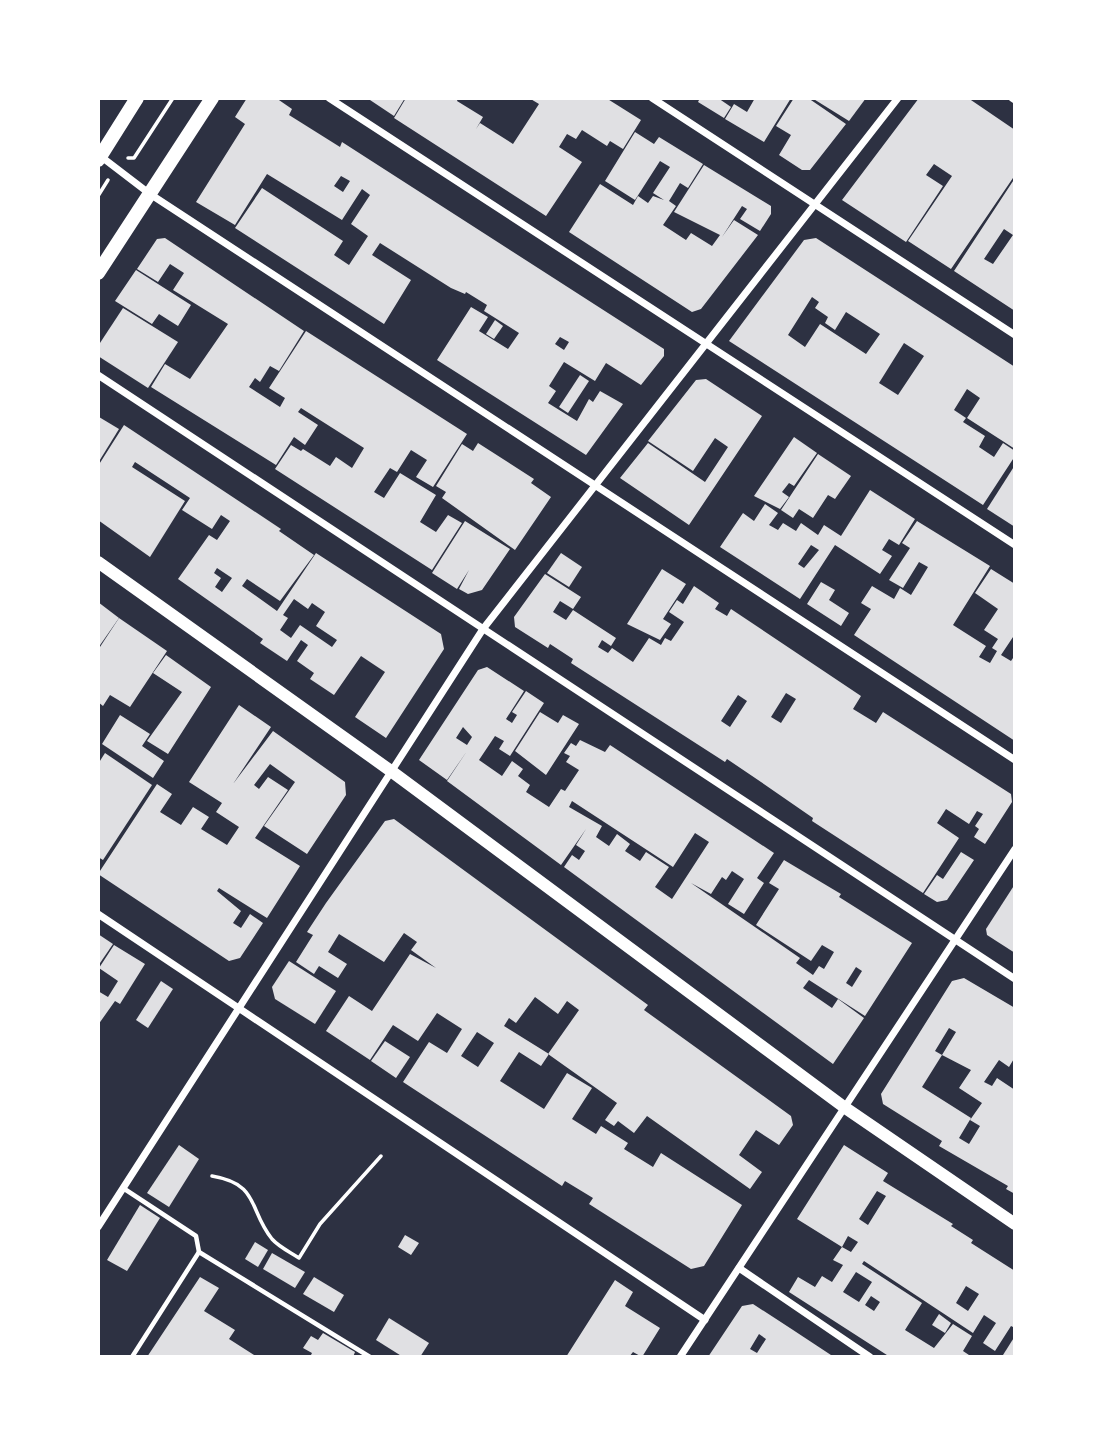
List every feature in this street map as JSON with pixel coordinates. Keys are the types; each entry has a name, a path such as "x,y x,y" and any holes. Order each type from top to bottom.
{"main road":[{"path":"99,155 137,98"},
{"path":"98,273 212,98"},
{"path":"98,562 391,771 844,1107 1015,1224"}],"street":[{"path":"329,98 1015,545"},
{"path":"652,98 1015,335"},
{"path":"98,1227 483,629 898,98"},
{"path":"99,155 150,194 1015,760"},
{"path":"98,375 1015,979"},
{"path":"680,1357 1015,849"},
{"path":"98,914 705,1320"},
{"path":"739,1268 870,1357"}],"lane":[{"path":"123,1188 196,1236 199,1252 132,1357"},
{"path":"199,1252 370,1357"}],"path":[{"path":"98,196 121,159 134,158 173,98"},
{"path":"212,1176 227,1179 245,1188 274,1241 299,1258 320,1224 381,1156"}],"building":[{"path":"247,98 276,98 292,109 289,115 340,147 342,142 664,349 664,356 641,385 606,363 595,381 564,362 549,386 556,391 548,403 577,421 589,399 593,402 600,391 623,404 586,455 437,360 471,307 488,317 479,331 508,349 519,333 484,311 487,305 466,292 465,294 451,288 380,243 372,255 411,280 384,324 235,228 262,188 343,241 334,255 349,265 368,236 351,224 370,195 362,189 342,220 267,174 235,225 196,202 245,124 235,117","holes":["341,176 350,181 343,192 334,186","560,337 569,342 564,350 555,344"]},
{"path":"367,98 405,98 394,116"},
{"path":"406,98 458,98 457,101 483,117 476,129 480,123 513,144 539,104 529,98 606,98 641,120 623,149 610,141 607,146 582,130 576,139 567,134 559,147 582,162 546,216 394,118"},
{"path":"700,98 718,98 731,107 724,118 698,102"},
{"path":"755,98 791,98 764,142 725,119 734,104 747,112"},
{"path":"794,98 808,98 846,124 810,170 802,170 779,155 791,135 776,126"},
{"path":"812,98 866,98 849,121"},
{"path":"919,98 968,98 1015,130 1015,175 951,269 908,241 952,176 934,164 926,175 943,186 906,242 842,200"},
{"path":"635,132 654,144 659,137 703,164 688,188 680,183 669,201 676,206 663,225 686,240 691,233 712,246 720,235 674,212 704,165 771,206 771,214 760,231 740,219 747,209 742,206 722,237 734,220 758,235 701,309 692,312 569,232 600,184 633,205 638,196 648,203 653,196 664,200 653,193 670,167 660,161 635,200 605,181"},
{"path":"1015,178 1015,311 954,271","holes":["1004,229 1013,235 993,264 984,259"]},
{"path":"165,238 304,331 279,371 270,366 260,382 255,378 249,387 280,407 285,398 269,388 306,331 467,434 433,487 416,477 427,460 411,450 397,472 390,468 374,492 384,498 400,473 436,495 420,522 436,532 448,515 462,523 432,570 275,469 291,445 301,451 303,449 330,466 336,457 352,468 364,448 301,408 298,412 318,425 305,445 294,437 276,465 151,387 165,364 190,379 228,324 173,290 184,273 170,264 158,282 137,269 157,239"},
{"path":"816,238 1015,367 1015,449 967,418 980,398 967,389 954,410 966,418 963,422 985,436 979,447 994,457 1003,443 1015,451 1015,456 983,505 729,341 804,240","holes":["812,297 819,302 815,308 828,317 825,323 835,330 846,312 880,334 866,354 820,324 805,347 788,335","904,343 924,356 898,395 879,383"]},
{"path":"136,270 191,305 178,326 159,314 152,324 115,301"},
{"path":"123,308 178,342 148,388 98,356 98,346"},
{"path":"495,320 503,326 494,339 486,334"},
{"path":"580,375 589,381 568,413 559,407"},
{"path":"706,379 762,416 689,525 620,478 648,443 705,482 728,447 715,438 693,471 648,441 696,380"},
{"path":"99,417 119,429 98,463 98,419"},
{"path":"124,425 281,529 279,531 314,555 280,601 247,579 242,586 277,611 316,553 441,634 444,649 386,738 355,717 385,672 361,656 334,695 310,679 314,673 297,661 308,645 301,640 287,661 260,643 263,639 178,579 209,535 217,540 230,521 221,515 212,529 182,510 190,498 135,462 132,467 185,501 150,557 98,520 98,466","holes":["217,568 232,578 222,592 215,587 221,578 214,573","294,599 308,609 312,603 325,612 316,626 337,640 332,647 300,625 291,638 280,630 288,618 283,615"]},
{"path":"794,437 817,453 794,486 789,483 782,492 789,497 780,509 754,496"},
{"path":"478,443 534,479 531,483 551,497 515,550 442,498 446,492 436,486 462,444 473,451"},
{"path":"818,454 851,476 835,499 828,495 813,518 799,509 793,518 781,510"},
{"path":"1015,465 1015,527 987,509"},
{"path":"870,490 915,519 899,545 889,539 882,550 892,556 880,574 835,545 800,599 720,547 743,513 754,521 765,504 778,513 769,525 778,530 783,523 796,531 801,523 818,535 824,525 841,536","holes":["811,545 819,550 804,568 798,564"]},
{"path":"465,521 510,549 482,590 468,594 459,589 469,570 457,589 432,573"},
{"path":"917,521 990,566 953,625 986,646 979,657 990,663 997,651 992,648 998,639 984,630 998,609 975,593 991,569 1015,584 1015,634 1001,655 1011,661 1015,655 1015,741 854,635 871,609 861,603 872,586 894,599 900,588 911,595 928,567 919,562 903,588 889,580 910,548 902,543"},
{"path":"561,553 582,567 569,587 547,573"},
{"path":"662,569 686,584 663,619 671,624 660,640 627,624"},
{"path":"545,574 581,597 573,609 560,601 553,612 566,620 573,610 616,638 611,646 602,640 598,647 608,653 612,648 633,662 649,638 661,645 665,638 671,641 684,622 669,612 677,600 683,604 694,586 719,603 715,609 727,616 731,609 861,696 853,709 876,723 883,712 1011,794 1012,802 985,844 974,837 979,829 975,826 983,814 977,811 969,824 946,809 937,823 959,838 923,893 812,821 813,818 727,759 725,762 571,663 573,659 550,644 548,648 515,627 514,617","holes":["786,693 796,699 781,723 771,717","738,695 747,701 730,727 721,721"]},
{"path":"821,582 835,590 829,600 849,613 841,626 807,604"},
{"path":"98,602 119,618 98,648"},
{"path":"119,618 167,651 130,707 110,695 103,706 98,702 98,650"},
{"path":"166,655 211,687 168,754 147,741 182,692 153,673"},
{"path":"487,667 524,691 506,719 512,723 517,715 512,712 526,691 544,703 510,756 499,749 504,741 495,736 479,760 502,776 512,761 523,769 518,776 530,785 526,792 549,807 561,789 565,791 579,770 566,762 570,756 564,753 571,743 576,746 580,740 605,752 610,745 774,853 757,878 764,883 744,914 728,904 744,879 732,871 726,880 722,877 711,894 691,883 800,958 796,963 813,975 819,966 824,969 834,952 822,945 811,961 756,925 779,889 769,883 784,860 841,894 839,897 912,943 865,1016 809,980 803,988 832,1008 838,999 864,1018 833,1064 564,867 572,855 579,860 585,851 576,845 586,829 561,865 447,781 467,751 447,780 419,760 478,670","holes":["463,727 472,737 467,745 456,738","572,801 673,867 695,833 709,842 672,899 655,887 669,867 646,852 640,861 625,851 630,844 617,834 609,846 596,837 602,826 569,807","856,967 862,971 852,987 846,983"]},
{"path":"239,705 271,727 233,784 273,731 345,782 346,795 307,854 264,826 295,782 270,764 254,785 259,789 268,777 288,790 255,838 300,866 267,918 219,888 217,891 241,911 233,923 241,928 250,914 263,923 240,958 229,961 98,874 157,784 172,794 160,812 181,825 193,807 209,817 201,829 227,845 239,827 216,812 222,803 189,782"},
{"path":"540,712 558,723 563,715 579,724 546,775 515,751"},
{"path":"120,715 150,734 142,746 164,761 153,778 102,744"},
{"path":"105,753 152,785 103,860 98,857 98,764"},
{"path":"394,819 648,1005 644,1010 791,1116 793,1125 779,1145 756,1130 739,1155 762,1172 750,1189 647,1116 634,1133 618,1121 614,1126 605,1120 617,1103 549,1054 541,1066 519,1052 500,1081 544,1109 567,1073 592,1088 572,1119 596,1134 601,1126 628,1143 624,1149 653,1167 661,1153 742,1205 704,1266 691,1269 589,1204 593,1198 565,1181 562,1186 403,1082 429,1042 447,1053 462,1029 437,1013 418,1041 393,1025 370,1060 326,1031 349,996 372,1011 410,954 436,968 411,950 417,942 404,933 384,962 339,934 328,952 347,964 338,978 319,966 314,974 296,962 313,935 307,932 385,821","holes":["535,997 558,1014 567,1001 579,1010 548,1054 504,1026 509,1018 516,1023","477,1032 494,1043 478,1067 461,1056"]},
{"path":"961,852 974,860 947,900 937,902 924,894 937,875 943,879"},
{"path":"1015,884 1015,953 987,935 986,929"},
{"path":"98,934 113,944 98,966"},
{"path":"114,945 145,964 120,1004 115,1001 98,1025 98,991 108,997 118,981 99,968"},
{"path":"289,961 336,991 315,1024 275,999 272,987"},
{"path":"964,978 1015,1008 1015,1057 1009,1067 999,1060 984,1082 992,1086 997,1078 1015,1090 1015,1194 1006,1189 1008,1186 939,1146 942,1141 883,1104 881,1094 952,981","holes":["949,1028 956,1032 942,1055 935,1051","942,1055 971,1070 959,1088 982,1103 970,1120 980,1126 969,1144 959,1138 971,1118 922,1087"]},
{"path":"161,981 173,989 148,1028 136,1020"},
{"path":"385,1041 410,1057 396,1078 371,1061"},
{"path":"179,1145 199,1159 169,1207 147,1193"},
{"path":"844,1145 888,1173 883,1181 953,1224 951,1226 973,1240 971,1243 1015,1271 1015,1328 1011,1326 995,1351 983,1343 996,1323 984,1315 973,1333 864,1261 862,1264 922,1303 905,1330 934,1348 953,1324 972,1336 963,1351 972,1357 890,1357 789,1292 798,1277 815,1287 822,1276 832,1282 843,1265 833,1260 842,1247 797,1219","holes":["877,1191 886,1196 868,1225 859,1219","848,1236 858,1242 851,1252 842,1247","856,1272 872,1282 859,1302 843,1292","966,1286 979,1294 968,1311 956,1303","871,1296 880,1302 874,1311 865,1305"]},
{"path":"140,1205 160,1218 127,1271 107,1260"},
{"path":"405,1235 419,1243 411,1255 398,1247"},
{"path":"255,1242 268,1250 258,1267 245,1259"},
{"path":"272,1253 305,1272 295,1288 263,1269"},
{"path":"200,1277 219,1288 204,1311 235,1330 229,1339 257,1357 147,1357"},
{"path":"314,1277 344,1295 334,1312 303,1294"},
{"path":"615,1280 633,1292 625,1306 660,1328 642,1357 633,1352 629,1357 566,1357"},
{"path":"753,1304 834,1357 708,1357 742,1306","holes":["759,1334 766,1339 757,1353 750,1349"]},
{"path":"939,1314 951,1323 945,1333 932,1325"},
{"path":"389,1318 429,1343 420,1357 403,1357 376,1340"},
{"path":"323,1333 355,1352 353,1357 310,1357 312,1353 303,1348 311,1336 318,1340"},
{"path":"1015,1336 1015,1357 1006,1357 1003,1355"}]}
